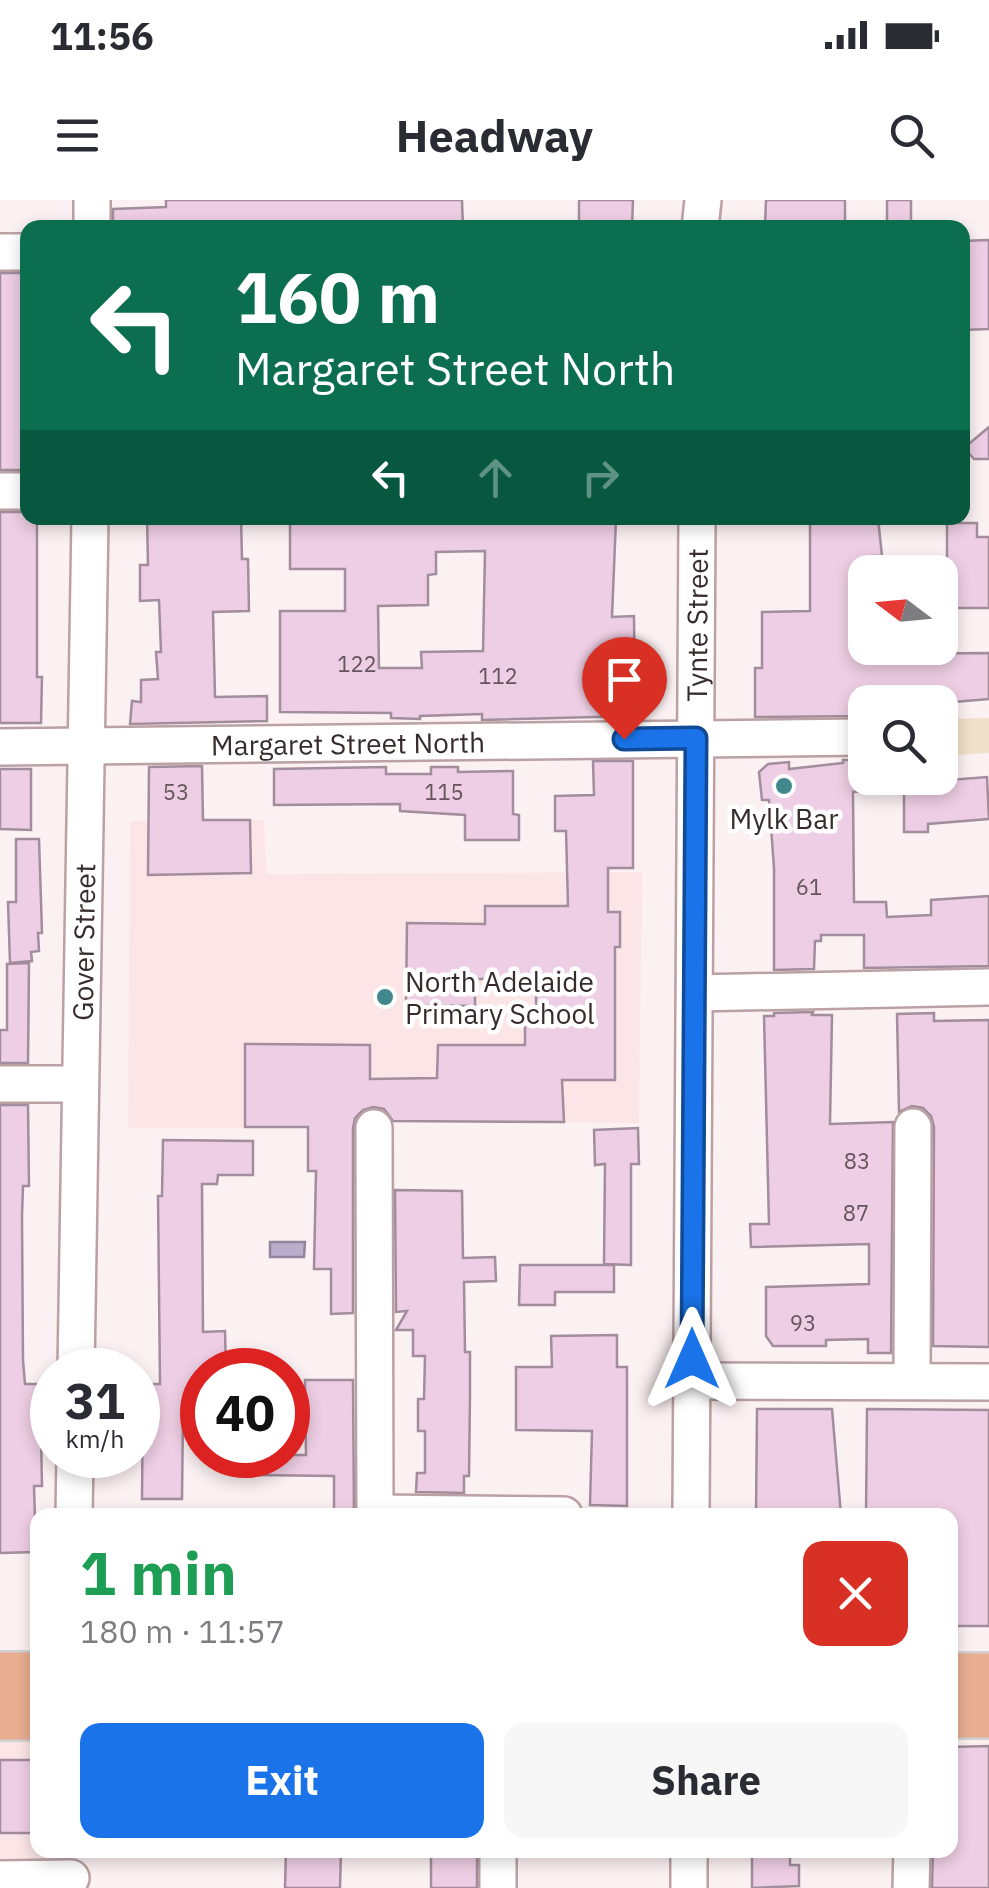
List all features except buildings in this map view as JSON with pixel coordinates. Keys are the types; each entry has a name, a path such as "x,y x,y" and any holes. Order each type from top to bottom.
{"main road":[{"path":"0,1675 30,1675"},
{"path":"958,1676 989,1676"},
{"path":"958,1715 989,1715"},
{"path":"0,1717 30,1717"}],"street":[{"name":"Gover Street","path":"76,1348 90,525"},
{"name":"Tynte Street","path":"691,1508 697,525"},
{"name":"Margaret Street North","path":"0,747 848,737"},
{"path":"695,994 989,987"},
{"path":"0,1084 80,1084"},
{"path":"912,1127 912,1381"},
{"path":"374,1128 375,1508"},
{"path":"692,1381 989,1382"},
{"path":"74,1478 74,1508"},
{"path":"498,1858 498,1888"},
{"path":"689,1858 689,1888"},
{"path":"911,1888 912,1858"},
{"path":"0,1879 71,1872"}],"shaded area":[{"path":"989,718 989,753 958,755 958,719"},
{"name":"North Adelaide Primary School","path":"264,820 266,874 642,872 639,1123 370,1120 369,1127 128,1128 130,821"},
{"path":"270,1242 305,1242 304,1257 270,1257"},
{"path":"0,1717 30,1717 30,1858 72,1858 71,1878 0,1879"}],"place":[{"name":"Mylk Bar","path":"784,786"},
{"name":"North Adelaide Primary School","path":"385,997"}],"route":[{"path":"624,739 696,738 692,1359"}]}
